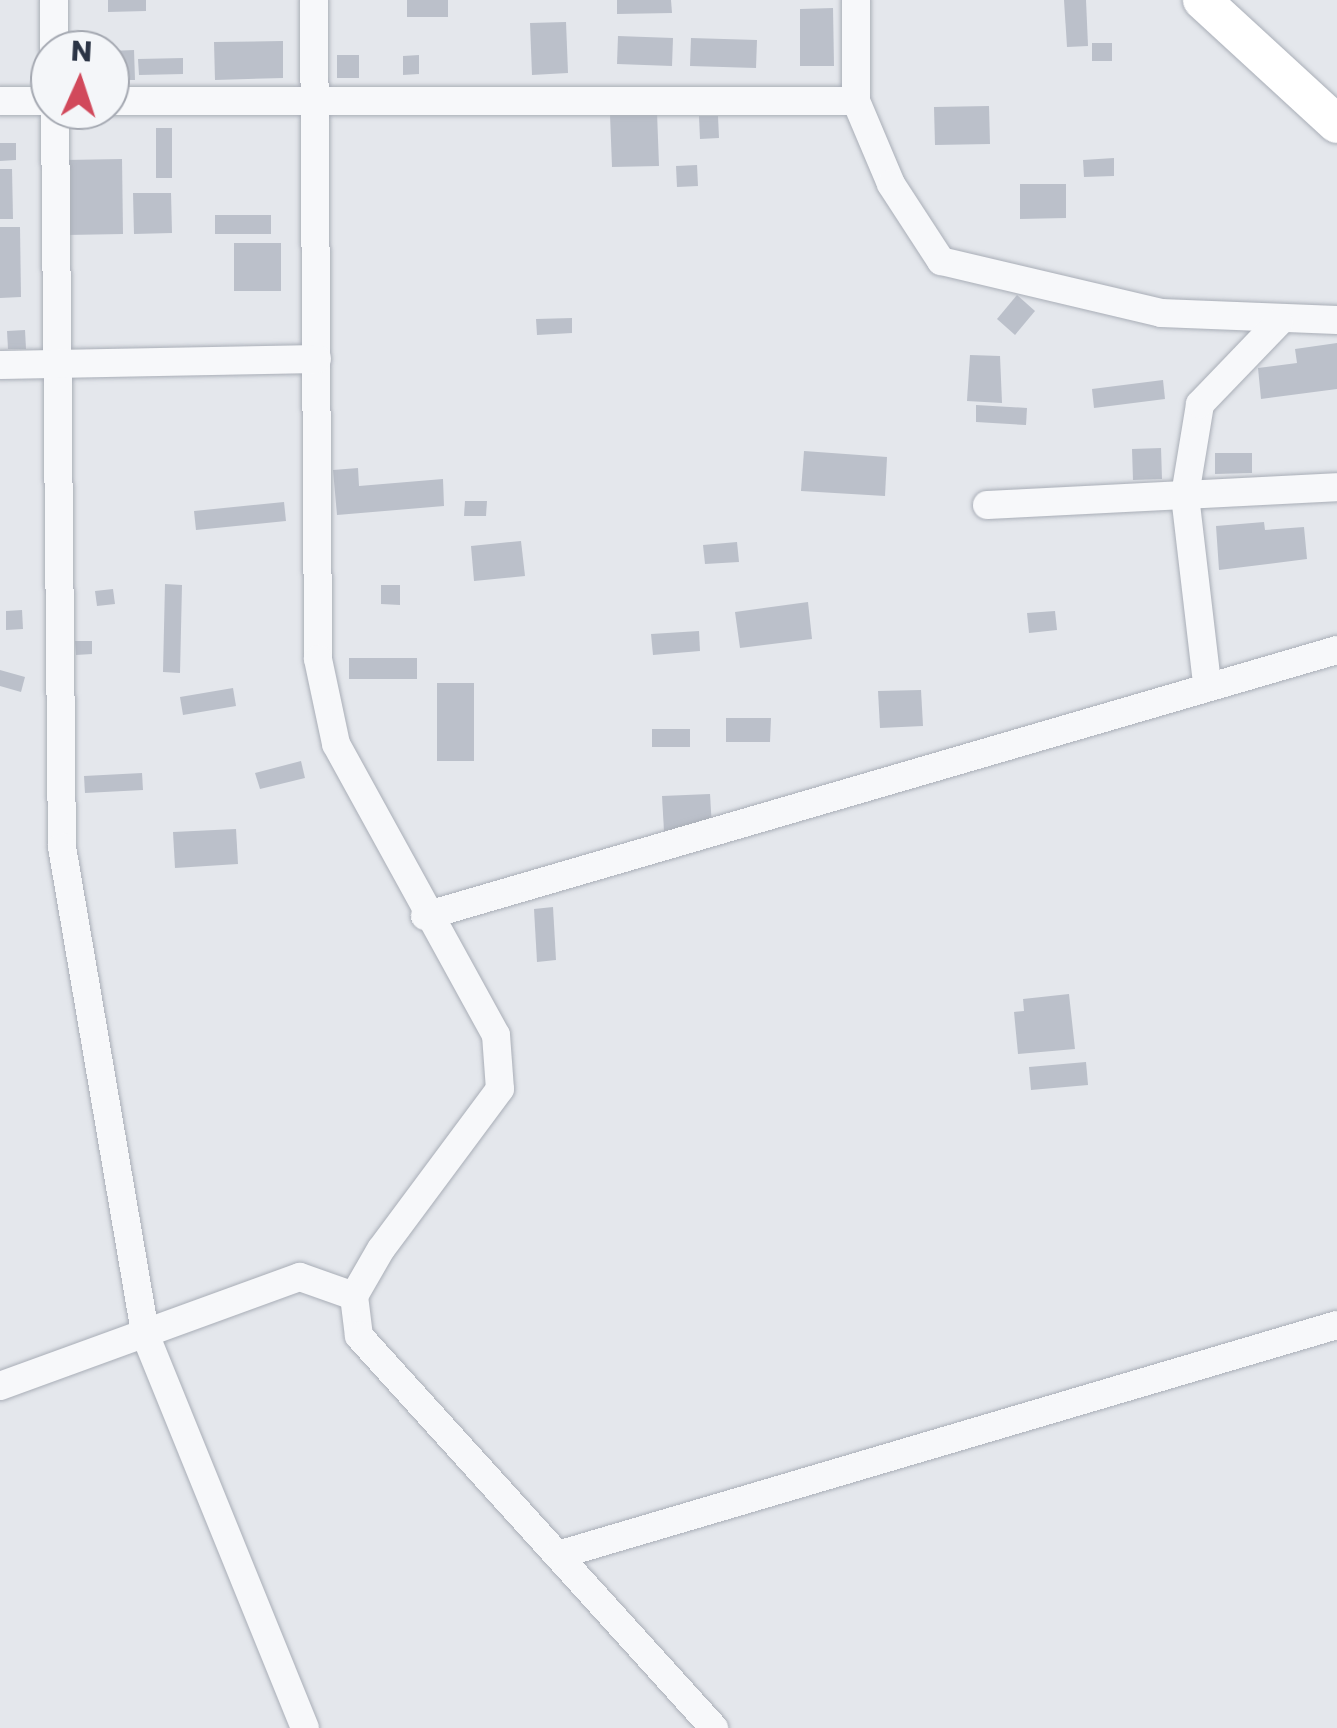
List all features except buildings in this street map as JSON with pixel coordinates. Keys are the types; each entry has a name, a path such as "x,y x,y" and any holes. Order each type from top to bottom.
{"main road":[{"path":"1202,0 1337,124"}],"street":[{"path":"54,0 54,30"},
{"path":"314,0 318,659 336,744 425,916 496,1035 500,1088 354,1296 359,1336 714,1728"},
{"path":"856,0 856,101 891,184 941,261 1161,313 1279,322 1337,320"},
{"path":"130,100 856,101"},
{"path":"0,101 30,101"},
{"path":"55,130 62,847 145,1334 305,1728"},
{"path":"1207,683 1185,495 1200,404 1279,322"},
{"path":"0,365 316,359"},
{"path":"988,505 1337,487"},
{"path":"425,916 1207,683 1337,650"},
{"path":"0,1386 300,1278 354,1296"},
{"path":"558,1555 1337,1325"}]}
